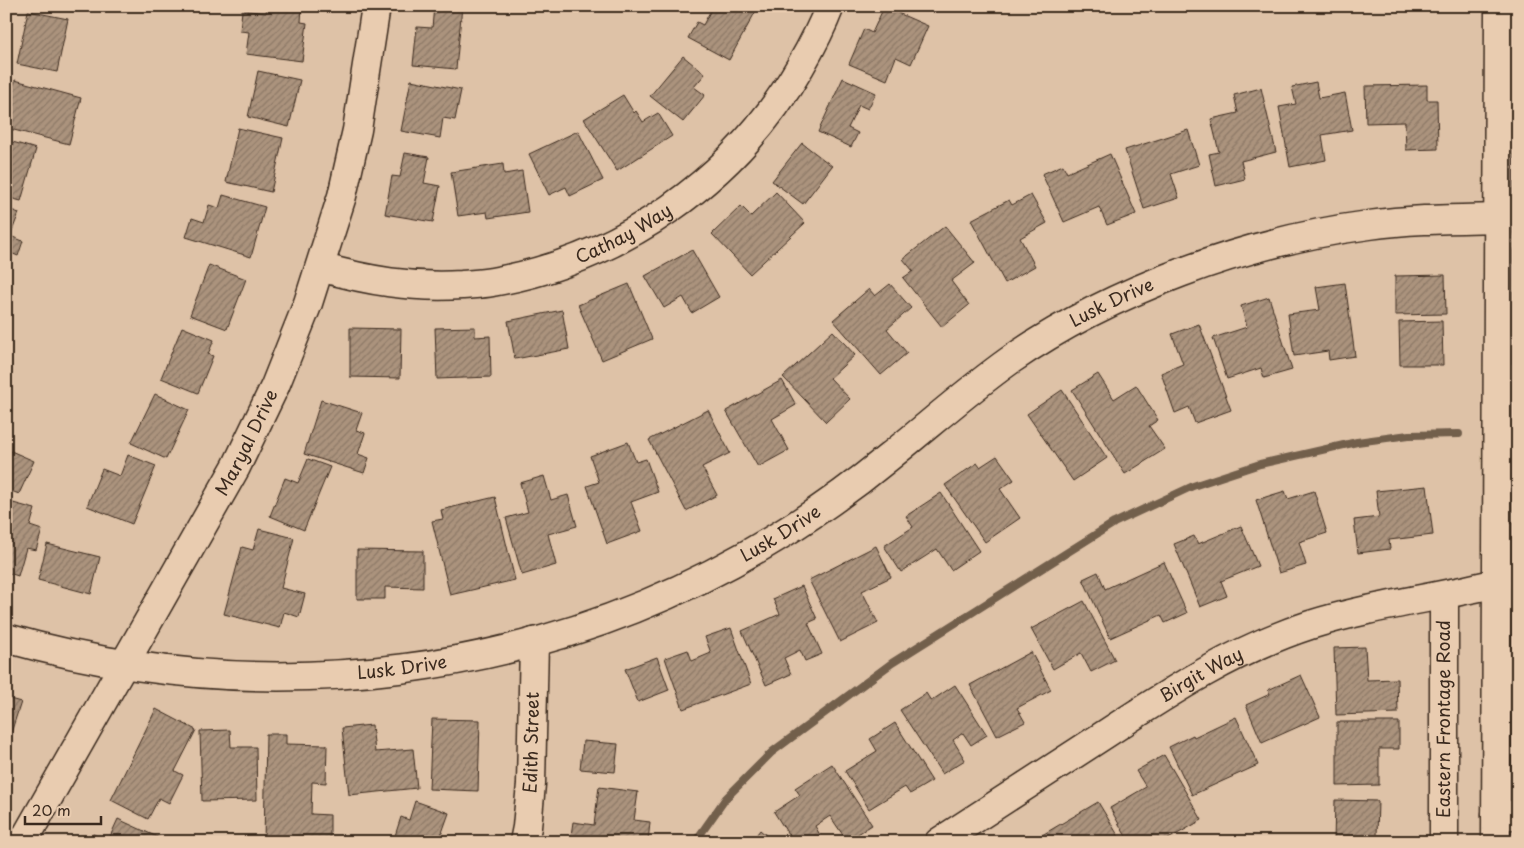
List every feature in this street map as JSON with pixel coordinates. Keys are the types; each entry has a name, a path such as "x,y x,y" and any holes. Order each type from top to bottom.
{"street":[{"name":"Maryal Drive","path":"23,842 236,467 275,386 308,303 342,196 358,130 376,6"},
{"name":"Cathay Way","path":"320,268 358,278 395,284 433,286 490,283 530,274 574,260 616,241 657,218 694,191 729,160 760,126 788,88 811,48 830,6"},
{"path":"1499,6 1498,218 1508,371 1497,583 1504,824"},
{"name":"Lusk Drive","path":"6,638 49,650 124,665 182,673 249,677 383,672 449,662 534,642 595,623 658,598 718,570 777,537 864,477 965,394 1012,359 1062,328 1141,289 1195,267 1280,242 1366,225 1425,219 1498,218"},
{"name":"Birgit Way","path":"939,842 1187,682 1247,650 1309,626 1375,608 1444,596 1497,583"},
{"name":"Eastern Frontage Road","path":"1444,596 1444,842"},
{"name":"Edith Street","path":"524,842 530,784 534,642"}],"building":[{"path":"61,6 107,6 107,11"},
{"path":"267,6 302,6 301,22 307,23 302,61 246,54 249,32 240,31 242,10 266,13"},
{"path":"434,6 462,6 456,69 413,65 417,27 432,28"},
{"path":"713,6 758,7 729,60 688,38 697,22 703,25"},
{"path":"906,6 927,6 926,12"},
{"path":"884,7 928,26 911,64 896,57 887,80 849,64 864,29 872,33"},
{"path":"28,11 68,19 57,72 17,64"},
{"path":"683,56 705,74 694,87 705,95 683,122 650,96"},
{"path":"258,71 300,80 289,127 248,117"},
{"path":"843,78 876,93 868,109 859,105 848,128 858,133 851,147 818,132"},
{"path":"15,80 81,98 69,144 6,128 6,113"},
{"path":"411,80 461,90 455,120 443,118 440,138 401,131"},
{"path":"1316,82 1319,98 1345,93 1352,130 1322,135 1326,160 1290,167 1279,107 1296,104 1292,87"},
{"path":"1427,85 1427,100 1437,100 1438,149 1406,150 1405,122 1366,123 1365,86"},
{"path":"1261,88 1276,152 1241,161 1245,179 1216,186 1209,154 1219,152 1211,119 1238,113 1234,95"},
{"path":"623,95 634,113 636,111 643,122 658,113 672,136 617,171 584,119"},
{"path":"238,128 283,138 271,192 226,182"},
{"path":"1188,130 1199,165 1171,174 1179,198 1144,209 1125,150"},
{"path":"578,131 603,180 570,196 566,187 549,195 529,154"},
{"path":"6,140 36,149 21,201 6,197"},
{"path":"802,143 832,166 803,204 772,181"},
{"path":"405,153 429,157 424,183 440,186 433,222 385,214 392,176 400,177"},
{"path":"1110,154 1136,214 1107,225 1099,207 1064,222 1042,174 1063,165 1067,173"},
{"path":"503,164 504,174 522,171 528,212 488,218 487,212 458,216 451,172"},
{"path":"776,192 805,223 750,274 712,234 741,206 751,216"},
{"path":"223,195 265,207 251,257 186,237 192,218 204,222 209,205 219,208"},
{"path":"1031,195 1047,223 1020,238 1035,266 1005,283 971,220 1009,200 1012,205"},
{"path":"6,208 19,213 10,236 23,241 18,256 6,251"},
{"path":"945,226 975,263 951,281 969,305 942,327 903,278 913,271 903,259"},
{"path":"692,250 719,297 692,313 683,297 664,308 645,276"},
{"path":"209,265 246,279 227,329 190,315"},
{"path":"1445,275 1446,314 1395,315 1395,276"},
{"path":"1345,283 1355,356 1329,360 1328,351 1294,356 1288,314 1320,310 1316,287"},
{"path":"629,284 652,339 602,360 578,305"},
{"path":"890,284 911,308 887,329 907,353 881,375 833,320 869,289 875,296"},
{"path":"1269,297 1292,370 1264,378 1261,368 1227,379 1213,338 1247,327 1241,306"},
{"path":"562,310 569,349 515,359 508,321"},
{"path":"1442,321 1443,365 1400,365 1399,322"},
{"path":"1199,324 1231,410 1195,423 1189,407 1175,413 1161,373 1183,364 1172,334"},
{"path":"182,327 214,340 208,354 213,356 198,393 161,378"},
{"path":"475,327 475,337 490,336 491,377 437,379 435,328"},
{"path":"350,328 401,329 400,378 350,377"},
{"path":"833,331 855,355 830,378 850,399 826,422 783,377"},
{"path":"1098,374 1114,399 1136,385 1158,420 1149,426 1165,449 1125,474 1072,390"},
{"path":"782,380 796,405 772,419 789,450 758,467 726,411"},
{"path":"1062,390 1107,458 1073,481 1027,414"},
{"path":"155,394 189,410 166,459 131,443"},
{"path":"321,400 362,413 356,430 365,433 358,454 369,458 364,473 304,454"},
{"path":"708,410 730,453 702,467 717,495 686,511 649,440"},
{"path":"628,442 636,462 646,459 658,492 631,502 642,531 607,544 587,486 599,482 590,456"},
{"path":"11,451 34,461 19,494 6,489 6,462"},
{"path":"128,455 156,466 132,524 87,506 102,469 120,476"},
{"path":"997,456 1014,480 1000,489 1020,518 985,542 945,485 977,463 980,467"},
{"path":"308,459 330,467 304,530 270,516 285,478 298,483"},
{"path":"544,476 551,500 568,495 577,526 548,534 556,565 522,575 506,518 528,512 520,483"},
{"path":"1427,486 1433,535 1389,540 1390,549 1358,553 1354,520 1379,517 1376,491"},
{"path":"1285,491 1288,499 1314,491 1327,533 1299,542 1306,565 1279,573 1256,500"},
{"path":"941,493 979,551 951,570 937,549 901,572 884,546 913,527 906,516"},
{"path":"495,497 515,580 450,595 432,521 443,519 441,510"},
{"path":"6,501 35,509 30,526 42,530 36,550 26,548 18,576 6,572"},
{"path":"1241,526 1258,566 1221,581 1227,596 1200,607 1174,544 1194,536 1198,544"},
{"path":"259,529 294,538 281,588 305,594 299,617 284,612 280,628 224,614 242,547 253,550"},
{"path":"47,544 100,557 91,594 38,580"},
{"path":"876,546 891,577 862,591 878,623 840,642 809,580"},
{"path":"357,550 423,551 423,588 385,587 385,599 357,599"},
{"path":"1164,562 1187,613 1165,623 1161,615 1110,638 1083,579 1098,572 1105,589"},
{"path":"802,586 817,619 808,623 822,654 805,661 800,650 784,658 791,674 766,685 742,631 780,614 773,599"},
{"path":"1084,601 1115,660 1091,672 1081,653 1053,669 1031,629"},
{"path":"731,628 751,684 683,709 665,658 688,650 692,661 711,653 705,637"},
{"path":"1365,647 1367,680 1397,679 1398,713 1336,715 1334,648"},
{"path":"1031,652 1051,690 1017,708 1025,722 997,736 970,685"},
{"path":"657,657 669,690 638,702 625,669"},
{"path":"1301,675 1320,717 1262,743 1246,705 1270,694 1268,690"},
{"path":"955,685 987,735 971,745 963,733 953,740 965,760 942,774 900,710 926,693 931,701"},
{"path":"6,698 21,702 9,739 6,738"},
{"path":"156,709 196,730 175,771 183,775 169,803 159,798 148,819 111,800"},
{"path":"1236,717 1258,765 1192,795 1169,747"},
{"path":"432,719 480,720 478,791 429,789"},
{"path":"1337,722 1399,722 1399,749 1379,749 1379,785 1337,786"},
{"path":"895,723 932,781 910,794 905,787 869,809 845,771 877,751 870,739"},
{"path":"372,725 375,752 413,749 417,788 349,795 342,728"},
{"path":"230,730 231,747 256,747 257,800 202,801 200,731"},
{"path":"266,734 286,734 286,744 327,745 326,783 312,782 311,814 330,815 330,842 264,842"},
{"path":"583,741 618,744 615,772 580,769"},
{"path":"1164,755 1202,820 1163,842 1129,842 1110,808 1146,787 1136,771"},
{"path":"832,764 872,825 847,841 830,816 815,826 820,835 809,842 793,842 774,812 800,795 795,788"},
{"path":"599,787 638,792 634,820 650,822 648,842 570,842 573,822 594,825"},
{"path":"1335,800 1378,801 1377,836 1398,836 1398,842 1334,842"},
{"path":"415,801 449,813 439,841 443,842 393,842 401,817 409,820"},
{"path":"1098,802 1122,842 1032,841"},
{"path":"118,819 166,841 89,842 93,834 108,841"},
{"path":"760,830 774,842 751,842"}],"waterway":[{"path":"695,842 726,798 772,752 892,663 1114,523 1193,486 1260,464 1357,442 1409,435 1459,434"}]}
